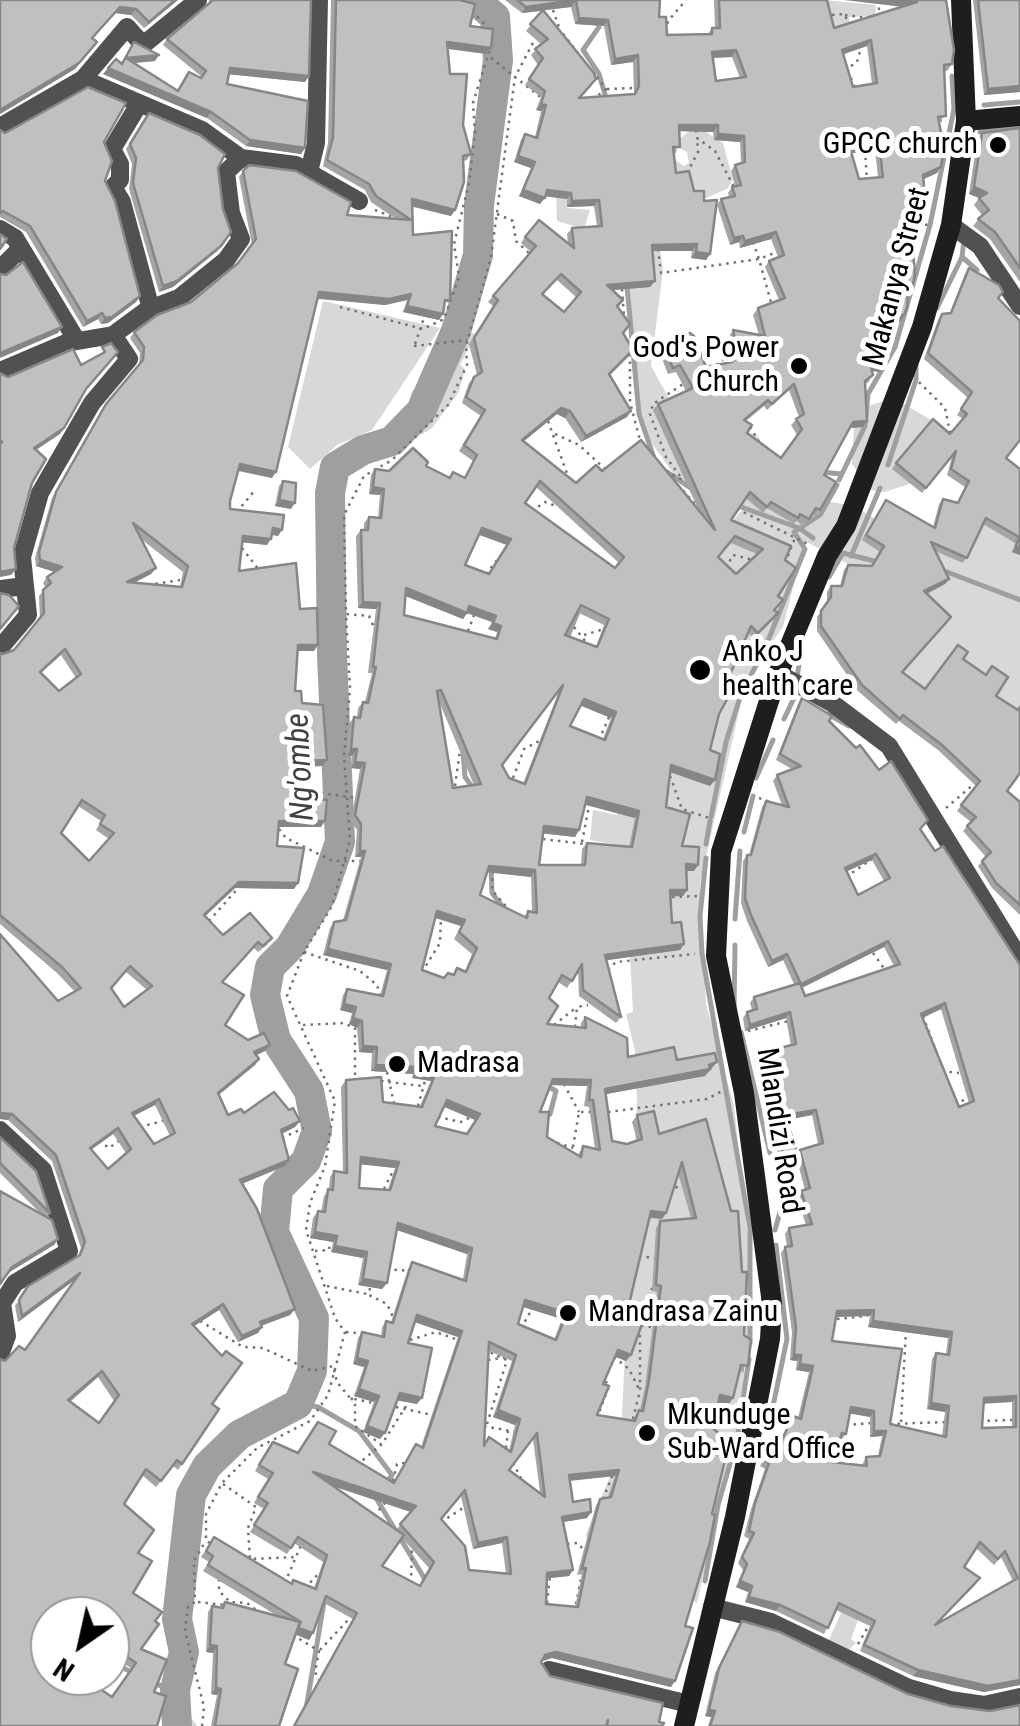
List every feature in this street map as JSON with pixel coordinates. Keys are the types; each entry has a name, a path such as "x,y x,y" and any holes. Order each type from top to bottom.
{"street":[{"path":"0,127 83,79 126,27 142,44 198,0"},
{"path":"309,172 316,142 320,0"},
{"name":"Makanya Street","path":"827,556 846,526 906,371 950,224 966,120 961,0"},
{"path":"83,79 202,130 240,158 296,165 359,201"},
{"path":"139,104 112,149 120,164 120,180 113,188 122,202 151,309"},
{"path":"966,120 1020,116"},
{"path":"0,371 77,341 113,335 151,309 178,298 226,260 242,239 225,179 228,167 240,158"},
{"path":"950,224 980,246 1020,306"},
{"path":"0,229 16,238 77,341"},
{"path":"0,269 20,248"},
{"path":"0,648 28,615 22,557 40,494 92,403 129,360 113,335"},
{"name":"Mlandizi Road","path":"684,1726 756,1410 772,1304 744,1092 716,956 716,896 736,791 827,556"},
{"path":"0,588 25,586"},
{"path":"778,676 832,703 889,746 1020,959"},
{"path":"0,1130 43,1170 68,1250 8,1278 2,1303 6,1336 0,1355"},
{"path":"712,1606 771,1622 909,1688 984,1705 1020,1697"},
{"path":"549,1670 689,1704"}],"path":[{"path":"460,0 490,33"},
{"path":"552,0 554,23 606,89"},
{"path":"664,44 668,21 686,0"},
{"path":"824,15 844,14 860,19 876,16 882,12 879,0"},
{"path":"844,14 853,30"},
{"path":"195,1602 194,1561 206,1541 206,1514 222,1483 258,1448 310,1421 328,1395 344,1332 336,1318 307,1222 328,1146 335,1100 304,1025 287,996 304,952 332,906 350,840 344,756 350,688 344,514 364,476 392,460 448,405 467,365 468,340 490,257 515,77 534,40 562,31"},
{"path":"850,66 857,62 861,44"},
{"path":"340,308 423,329 444,319 460,277 454,244 475,133 473,102 480,69 490,58 490,45"},
{"path":"490,58 500,61 551,106"},
{"path":"839,60 850,66"},
{"path":"850,66 856,98"},
{"path":"593,100 606,89 640,88"},
{"path":"685,174 693,169 696,124"},
{"path":"462,132 475,133"},
{"path":"697,138 716,151 734,188"},
{"path":"863,140 867,190"},
{"path":"858,171 866,174"},
{"path":"359,201 402,222"},
{"path":"495,214 514,221 519,246 534,256"},
{"path":"899,225 950,224"},
{"path":"748,227 774,312"},
{"path":"658,245 661,273 759,259 790,248"},
{"path":"622,280 624,318"},
{"path":"614,292 622,296"},
{"path":"426,300 423,329 414,346 482,337"},
{"path":"704,372 724,361 731,336"},
{"path":"629,347 630,402 644,450"},
{"path":"906,371 945,408 950,439"},
{"path":"685,382 653,404 650,414 666,456 685,481"},
{"path":"545,414 576,487"},
{"path":"742,415 765,448"},
{"path":"556,434 594,455 609,474"},
{"path":"697,488 660,467 704,513"},
{"path":"233,516 255,490"},
{"path":"531,512 544,502 555,506 564,499"},
{"path":"734,508 827,556"},
{"path":"787,567 783,566 796,537"},
{"path":"237,543 259,570"},
{"path":"482,580 510,543"},
{"path":"727,545 733,555 766,562"},
{"path":"720,573 733,555"},
{"path":"248,571 269,572"},
{"path":"139,586 192,578"},
{"path":"346,614 369,616 373,632 384,631"},
{"path":"464,645 474,614"},
{"path":"574,627 584,635 593,652"},
{"path":"584,635 606,630"},
{"path":"730,642 778,676"},
{"path":"596,750 613,708"},
{"path":"512,786 524,749 538,744 546,732"},
{"path":"456,798 462,742"},
{"path":"344,756 356,757"},
{"path":"441,764 460,767"},
{"path":"662,773 671,778 682,808 727,826"},
{"path":"933,818 982,778"},
{"path":"292,790 367,799"},
{"path":"736,791 782,805 796,817"},
{"path":"582,844 592,795"},
{"path":"278,829 286,838 342,862 367,861"},
{"path":"541,839 598,846"},
{"path":"837,884 880,854"},
{"path":"493,872 492,890 514,917"},
{"path":"207,922 244,876"},
{"path":"668,898 716,896"},
{"path":"416,984 436,954 444,910"},
{"path":"304,952 360,971 377,985 383,1002"},
{"path":"874,953 897,983"},
{"path":"608,982 610,964 716,956"},
{"path":"544,1026 555,1024 594,1001"},
{"path":"572,1039 578,1007"},
{"path":"918,1008 938,1047 939,1078"},
{"path":"732,1037 794,1020"},
{"path":"304,1025 343,1024 355,1028 358,1078 351,1084"},
{"path":"940,1070 960,1074"},
{"path":"387,1071 395,1114"},
{"path":"565,1072 564,1083 579,1112 568,1162"},
{"path":"424,1112 417,1104 428,1073"},
{"path":"378,1080 423,1086"},
{"path":"335,1100 344,1092"},
{"path":"579,1112 634,1112 707,1099 721,1092 744,1092"},
{"path":"949,1100 976,1101"},
{"path":"434,1116 461,1122 480,1110"},
{"path":"97,1140 108,1148 141,1127 174,1118"},
{"path":"278,1139 304,1128"},
{"path":"551,1141 573,1148"},
{"path":"328,1146 338,1148"},
{"path":"382,1195 397,1159"},
{"path":"667,1196 675,1192 676,1185 688,1180"},
{"path":"314,1251 328,1250 332,1238"},
{"path":"655,1270 660,1246"},
{"path":"636,1256 657,1258"},
{"path":"380,1268 405,1272 432,1268 455,1280"},
{"path":"631,1424 641,1387 642,1326 654,1283"},
{"path":"369,1295 371,1285"},
{"path":"327,1286 369,1295 387,1304 394,1319"},
{"path":"651,1295 664,1296"},
{"path":"516,1343 538,1302"},
{"path":"192,1315 242,1348 263,1348 312,1371 333,1366"},
{"path":"826,1319 882,1317"},
{"path":"516,1318 522,1327"},
{"path":"629,1322 664,1328"},
{"path":"901,1423 907,1323"},
{"path":"344,1332 394,1339"},
{"path":"406,1340 418,1340 436,1332 469,1344"},
{"path":"482,1349 507,1360"},
{"path":"486,1426 512,1350"},
{"path":"640,1354 654,1356"},
{"path":"613,1357 629,1369 641,1387"},
{"path":"476,1358 507,1360"},
{"path":"333,1366 337,1382 356,1402 356,1426 382,1444"},
{"path":"593,1426 608,1386 600,1376"},
{"path":"350,1398 433,1416"},
{"path":"355,1468 382,1444 407,1410 409,1398"},
{"path":"716,1404 756,1410 797,1423"},
{"path":"635,1411 645,1415"},
{"path":"1010,1420 1010,1432"},
{"path":"966,1422 1020,1420"},
{"path":"841,1428 851,1422 949,1422"},
{"path":"471,1423 519,1432"},
{"path":"508,1431 507,1458 520,1470 524,1486"},
{"path":"705,1431 747,1449"},
{"path":"392,1484 397,1464 414,1466"},
{"path":"603,1500 616,1466"},
{"path":"222,1483 256,1507 248,1528 250,1559 296,1557"},
{"path":"460,1500 464,1508"},
{"path":"368,1524 386,1501"},
{"path":"436,1526 464,1508 475,1510"},
{"path":"282,1590 311,1532"},
{"path":"206,1541 219,1547"},
{"path":"400,1592 412,1582 410,1555 419,1541"},
{"path":"554,1545 578,1543 584,1550 570,1617"},
{"path":"226,1568 217,1585 230,1602"},
{"path":"302,1592 327,1568"},
{"path":"547,1606 550,1576"},
{"path":"202,1726 204,1707 185,1632 188,1607 195,1602 217,1607 230,1602 248,1604 259,1615"},
{"path":"575,1604 588,1607"},
{"path":"535,1607 561,1605"},
{"path":"848,1660 876,1612"},
{"path":"320,1682 315,1672 319,1651 349,1619"},
{"path":"288,1631 319,1651"}],"shaded area":[{"path":"824,0 876,5 875,16 849,17 851,29 832,33"},
{"path":"604,107 644,127 663,270 651,366 701,456 727,470 751,433 759,437 764,452 761,490 854,506 915,543 974,510 1020,526 1020,761 913,707 852,566 805,541 783,627 747,676 700,883 706,1004 734,1106 750,1255 748,1341 738,1424 697,1603 588,1548 586,1534 612,1472 621,1436 637,1098 635,1051 626,1014 633,1012 624,846 590,840 593,810 617,815 611,785 678,581 743,509 680,483 641,428"},
{"path":"696,125 723,143 733,180 727,189 706,198 682,195 674,173 674,159 684,166 689,163 687,152 680,148 681,138"},
{"path":"556,192 567,200 567,208 590,210 584,229 557,221"},
{"path":"323,301 440,328 372,430 337,445 310,469 288,447"},
{"path":"450,329 476,334 460,365 465,369 459,392 432,428 419,436 405,426 411,393 425,376 432,380"},
{"path":"893,398 940,425 942,449 921,480 885,492 870,490 852,464 854,424 865,407"},
{"path":"842,1611 858,1620 851,1639 856,1643 847,1651 827,1644"},
{"path":"179,1690 190,1690 186,1710 197,1726 173,1726 173,1711 168,1707"}],"building":[{"path":"0,0 175,0 149,22 136,9 120,7 92,38 97,42 79,63 0,110"},
{"path":"213,0 311,0 309,76 230,68 227,84 308,101 305,148 250,140 211,112 108,68 116,59 122,64 134,42 159,55 126,58 178,91 189,72 201,78 206,71 167,39"},
{"path":"336,0 460,0 475,4 470,26 493,29 491,48 447,42 450,74 467,74 463,125 471,154 463,156 464,182 455,210 412,199 413,235 452,231 450,301 445,300 443,314 407,306 411,294 389,299 319,292 276,472 240,464 230,501 230,509 284,515 282,530 273,528 271,539 243,536 239,571 296,563 300,609 317,608 318,645 298,645 295,691 301,691 302,703 323,705 327,760 304,761 304,798 327,800 325,821 279,821 277,846 304,848 298,883 239,882 204,915 223,935 250,913 272,938 263,946 258,942 222,982 244,995 225,1025 248,1040 264,1033 270,1045 254,1052 259,1059 218,1093 228,1115 241,1109 244,1113 274,1092 289,1110 293,1108 300,1121 281,1130 289,1160 240,1180 257,1209 295,1309 260,1322 262,1327 242,1336 223,1304 192,1324 222,1356 226,1351 242,1363 212,1404 219,1409 182,1464 177,1460 161,1481 146,1469 124,1504 154,1530 138,1553 152,1561 133,1593 162,1612 155,1621 159,1624 141,1649 167,1660 154,1692 166,1696 157,1726 0,1726 0,1359 5,1361 19,1346 25,1350 80,1273 22,1316 19,1300 28,1286 80,1255 85,1242 56,1155 12,1114 0,1113 0,934 58,1001 81,988 0,915 0,653 14,650 44,613 43,590 51,583 47,577 62,567 40,560 39,552 56,492 106,404 143,360 144,347 134,332 157,315 191,302 238,263 256,239 243,171 249,165 296,171 351,202 347,215 411,220 376,196 369,184 327,160 333,137","holes":["133,523 188,566 182,587 127,582 156,568","65,649 81,674 59,691 40,672","82,800 105,815 100,824 114,833 89,861 61,833","130,966 152,986 124,1007 111,988","159,1099 175,1133 154,1144 132,1113","118,1128 131,1149 108,1169 90,1148","102,1371 119,1395 99,1423 68,1400"]},
{"path":"517,0 576,0 526,7"},
{"path":"576,0 660,0 659,17 666,17 667,35 712,34 712,28 720,28 719,0 827,0 834,28 917,2 901,0 946,0 954,50 952,64 944,65 946,116 938,117 944,148 941,167 923,175 925,197 913,197 912,289 908,288 904,315 893,315 884,366 870,364 873,375 865,381 867,421 853,422 824,475 836,482 820,510 816,508 809,519 800,514 798,518 771,502 767,507 750,492 731,520 791,546 785,560 796,568 778,596 783,600 774,610 778,613 758,633 751,626 728,679 736,683 719,714 710,750 720,754 715,780 671,765 666,807 690,814 682,846 699,847 698,865 686,864 687,890 670,890 672,923 681,922 684,944 605,955 621,1017 583,990 582,964 572,981 562,975 549,998 558,1006 547,1024 586,1028 585,1017 627,1038 628,1057 674,1047 677,1060 715,1053 717,1062 709,1065 710,1069 605,1089 612,1141 627,1144 642,1139 637,1115 654,1111 659,1134 706,1119 731,1211 738,1211 742,1272 747,1272 744,1335 751,1340 748,1366 741,1365 733,1398 720,1395 713,1428 729,1443 712,1514 715,1515 710,1542 685,1626 693,1628 675,1681 556,1652 545,1655 541,1662 550,1676 663,1703 659,1722 664,1723 662,1726 607,1726 608,1720 606,1726 294,1726 357,1613 326,1596 313,1633 298,1628 301,1622 208,1565 213,1556 206,1551 214,1537 292,1584 293,1580 316,1589 327,1555 298,1537 291,1548 254,1525 268,1503 258,1497 273,1473 259,1465 273,1442 298,1453 318,1422 336,1431 329,1444 394,1483 416,1444 423,1448 462,1331 417,1315 408,1343 432,1348 422,1398 400,1393 385,1433 367,1426 379,1396 359,1389 368,1361 357,1358 362,1332 384,1337 386,1321 393,1323 412,1262 466,1281 472,1248 398,1223 387,1283 363,1279 367,1252 335,1246 337,1236 315,1232 318,1211 325,1212 328,1189 333,1190 334,1171 347,1173 346,1080 381,1077 383,1102 422,1107 435,1075 417,1072 417,1067 376,1065 377,1047 363,1046 362,1021 353,1018 356,1007 344,1004 347,989 383,996 391,964 328,949 334,922 346,920 365,851 360,851 361,824 355,815 365,763 355,762 357,749 351,749 354,717 360,718 363,702 368,703 376,667 380,603 363,602 361,530 368,530 369,517 381,518 384,489 373,487 375,469 389,471 413,448 428,462 426,466 450,478 453,472 465,478 477,455 464,445 485,410 466,397 474,377 482,372 474,338 498,300 493,296 536,246 525,237 539,220 574,248 572,228 602,226 599,200 572,201 571,193 547,190 545,198 523,190 535,162 518,156 525,134 537,138 546,105 541,104 545,91 529,79 543,58 535,49 548,39 530,24 543,10 594,73 596,79 579,98 635,94 639,86 638,55 615,59 608,20 579,18","holes":["871,40 877,83 853,87 842,50","736,50 746,77 716,81 712,52","679,125 718,125 718,134 744,136 745,162 735,165 741,185 732,187 735,196 721,199 734,238 743,236 745,241 776,232 784,255 769,261 785,298 758,308 765,336 733,330 739,356 732,362 706,367 690,333 672,340 675,349 666,352 673,368 680,365 693,388 658,404 715,530 641,440 602,471 596,465 576,483 522,440 561,408 570,411 586,436 631,411 609,374 633,350 623,333 630,324 617,306 623,300 607,285 655,281 652,245 697,244 696,252 710,254 717,200 704,201 704,191 694,191 689,171 676,173 673,147 680,147","879,144 883,177 859,179 850,148","561,274 581,292 564,312 542,294","794,384 804,414 796,419 802,429 781,458 747,433 752,425 744,420 768,400 772,404","540,481 624,557 615,568 525,503","482,528 511,539 489,574 465,565","735,536 763,549 736,574 718,557","406,588 467,613 469,606 496,616 493,623 501,626 497,639 404,615","581,605 609,619 597,647 565,635","563,685 525,784 509,778 502,765","441,690 481,784 453,788 437,691","584,699 616,712 605,740 570,726","587,797 639,811 632,847 587,843 585,865 539,865 544,826 579,830","489,866 535,870 537,913 528,911 527,918 480,895","437,911 465,920 459,932 477,948 466,972 457,968 454,975 448,973 444,978 422,970","553,1079 591,1080 589,1100 593,1100 600,1150 583,1146 581,1157 547,1137 549,1112 540,1112","447,1100 480,1114 467,1134 435,1126","361,1157 399,1162 390,1190 359,1188","682,1162 696,1218 660,1221 656,1285 661,1286 643,1411 639,1410 635,1421 597,1415 609,1386 603,1384 618,1350 631,1355 643,1321 626,1317 651,1211 666,1213","525,1300 567,1313 556,1340 518,1324","489,1342 516,1355 498,1410 520,1419 511,1452 489,1437 484,1446","537,1433 545,1497 509,1470","619,1470 611,1497 600,1499 582,1569 586,1568 578,1607 546,1604 547,1573 573,1570 562,1517 591,1512 590,1499 573,1502 569,1475","313,1472 416,1506 400,1524 434,1562 420,1586 382,1566 404,1535","465,1490 478,1543 507,1537 511,1574 469,1570 465,1546 441,1519"]},
{"path":"978,0 1020,0 1020,86 988,89"},
{"path":"88,87 126,103 104,142 112,161 105,181 115,201 140,296 112,317 105,318 102,313 87,321 30,226 3,211 0,213 0,130 5,133"},
{"path":"149,113 200,135 225,154 218,168 223,209 231,232 221,246 177,281 163,286 133,183 136,158 130,144"},
{"path":"1020,128 1020,268 995,232 978,219 989,210 979,198 987,193 974,187 982,133"},
{"path":"23,262 62,327 0,353 0,274 6,275"},
{"path":"969,268 999,285 1003,292 998,298 1020,321 1020,440 1006,458 1020,469 1020,548 1016,547 1019,537 986,518 967,558 931,542 949,579 924,591 951,617 902,672 925,689 958,645 968,652 963,659 986,675 992,666 1008,677 996,696 1018,710 1020,707 1020,773 1007,791 1020,802 1020,905 996,883 982,861 991,852 967,826 976,817 961,805 980,781 942,745 903,715 900,719 862,685 821,626 821,611 831,597 831,586 842,586 848,565 872,566 884,546 866,535 886,500 935,528 943,499 958,503 969,481 951,469 956,451 926,488 896,463 933,419 950,434 967,414 961,409 972,392 928,353 942,314 951,313"},
{"path":"111,343 118,352 86,389 64,428 34,448 46,459 32,483 14,548 16,569 0,572 0,373 8,377 73,349 81,365 105,352 102,347"},
{"path":"283,481 296,483 295,503 279,500"},
{"path":"0,593 9,595 19,606 0,629"},
{"path":"802,698 832,716 829,721 856,748 860,745 879,770 891,761 928,820 920,829 935,851 943,846 1020,965 1020,1680 988,1686 918,1670 864,1645 875,1621 839,1603 828,1628 780,1605 749,1597 752,1586 740,1581 747,1564 742,1557 754,1533 749,1531 755,1503 769,1463 764,1460 775,1440 781,1442 793,1416 801,1419 813,1366 800,1364 801,1355 794,1355 796,1327 785,1247 792,1246 789,1228 812,1224 801,1191 810,1188 800,1150 823,1143 816,1110 780,1116 777,1100 770,1102 758,1053 796,1044 790,1012 750,1025 747,1012 757,1009 754,997 800,983 805,996 900,964 888,941 801,984 787,954 772,961 745,898 747,855 751,855 766,801 789,807 777,775 801,766 780,754","holes":["876,854 890,878 858,895 845,868","945,1003 974,1101 959,1107 921,1014","874,1310 873,1321 952,1332 949,1355 936,1353 931,1403 949,1406 946,1437 890,1424 902,1349 832,1341 837,1311","1016,1396 1016,1427 982,1428 984,1398","851,1407 874,1411 874,1431 886,1431 880,1456 866,1457 867,1466 832,1462 842,1433 846,1434","980,1542 998,1559 1005,1551 1018,1578 935,1625 980,1578 964,1567"]},
{"path":"790,1130 796,1150 783,1153 778,1133"},
{"path":"0,1137 36,1171 50,1213 0,1163"},
{"path":"0,1191 52,1220 58,1239 12,1267 0,1284"},
{"path":"225,1602 300,1622 285,1664 298,1669 279,1726 215,1726 221,1689 216,1688 217,1646 210,1645 212,1606 223,1608"},
{"path":"742,1621 780,1632 908,1694 951,1706 990,1711 1020,1705 1020,1726 710,1726 715,1711 709,1710 719,1668"}],"waterway":[{"name":"Ng'ombe","path":"177,1726 175,1690 184,1652 177,1619 191,1495 207,1466 239,1435 298,1404 312,1371 314,1318 274,1232 278,1189 306,1161 317,1131 309,1091 276,1040 265,995 270,967 290,947 322,894 340,842 332,655 330,493 335,467 363,450 392,441 421,411 456,331 478,255 479,205 498,60 495,17 475,0"},
{"path":"598,20 599,27 583,50 599,74 606,98"},
{"path":"839,480 865,426 868,394 895,347 930,225 954,109 952,76"},
{"path":"984,105 1020,102"},
{"path":"980,132 1020,127"},
{"path":"937,308 962,257 964,240"},
{"path":"962,257 977,270"},
{"path":"627,287 639,414 654,458"},
{"path":"888,465 916,380 916,365"},
{"path":"667,472 695,491"},
{"path":"820,472 842,474"},
{"path":"763,653 805,549 794,532 820,515 837,485"},
{"path":"851,556 880,488"},
{"path":"733,504 799,528 813,538"},
{"path":"829,577 843,553 878,562"},
{"path":"939,569 1020,600"},
{"path":"567,638 580,607"},
{"path":"784,719 794,698 803,637"},
{"path":"737,646 762,655"},
{"path":"711,817 726,742 742,691 757,664"},
{"path":"828,714 849,726"},
{"path":"756,778 773,740"},
{"path":"463,752 465,777 473,788"},
{"path":"744,832 753,796"},
{"path":"706,844 710,821"},
{"path":"735,919 740,851"},
{"path":"706,858 700,916 702,954 750,1228 750,1343"},
{"path":"491,868 492,893 503,907"},
{"path":"734,1007 735,945"},
{"path":"741,1032 770,1153"},
{"path":"544,1084 556,1091 550,1114"},
{"path":"775,1230 780,1212"},
{"path":"773,1406 787,1339 776,1245"},
{"path":"705,1581 718,1505 737,1440 749,1359"},
{"path":"298,1404 318,1407 359,1431 392,1475 385,1485"},
{"path":"760,1432 768,1418"},
{"path":"376,1498 426,1581"},
{"path":"306,1709 324,1602"},
{"path":"130,1671 134,1673"},
{"path":"152,1683 175,1690"}],"place":[{"name":"GPCC church","path":"998,145"},
{"name":"God's Power Church","path":"799,366"},
{"name":"Anko J health care","path":"700,670"},
{"name":"Madrasa","path":"397,1064"},
{"name":"Mandrasa Zainu","path":"568,1313"},
{"name":"Mkunduge Sub-Ward Office","path":"647,1433"}]}
